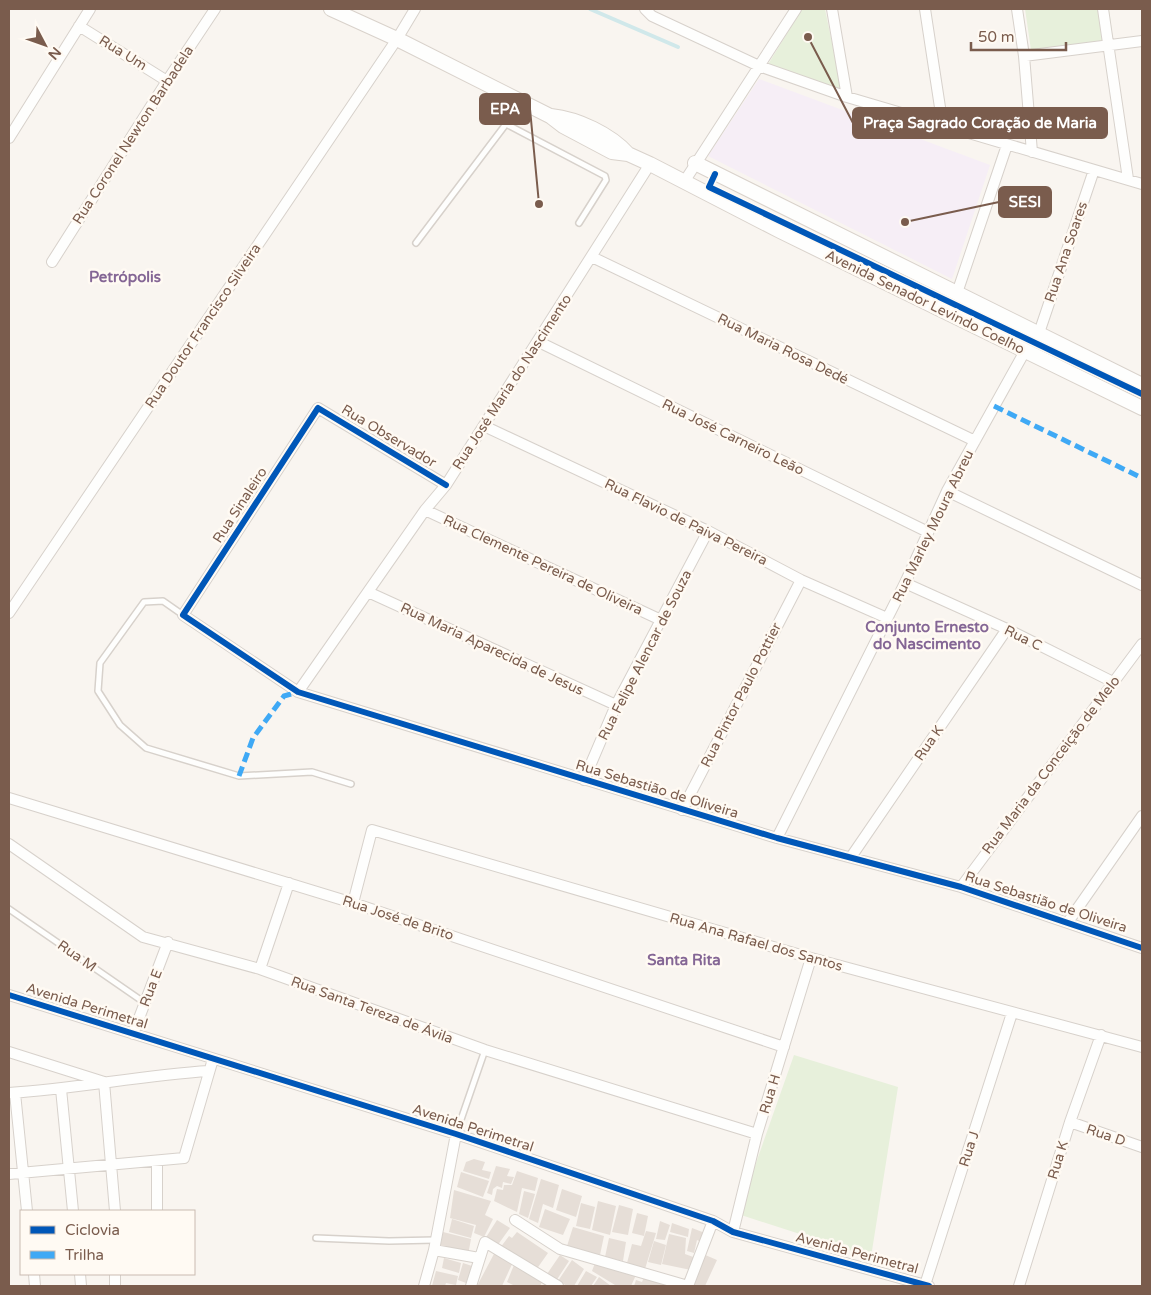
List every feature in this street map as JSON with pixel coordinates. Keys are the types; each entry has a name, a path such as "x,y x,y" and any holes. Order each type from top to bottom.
{"street":[{"path":"9,138 90,9"},
{"name":"Rua Coronel Newton Barbadela","path":"52,262 166,81 215,9"},
{"name":"Avenida Senador Levindo Coelho","path":"331,9 397,39 503,92 550,116 568,129 612,152 628,154 650,164 780,232 1142,408"},
{"name":"Rua Doutor Francisco Silveira","path":"9,613 416,9"},
{"path":"684,182 796,9"},
{"path":"832,9 848,96"},
{"path":"926,9 943,126"},
{"path":"1017,9 1024,56 1032,152"},
{"path":"1103,9 1128,179"},
{"path":"651,11 759,66 943,126 1142,184"},
{"name":"Rua Um","path":"79,26 166,81"},
{"path":"1024,56 1142,41"},
{"path":"957,293 1007,145"},
{"name":"Avenida Senador Levindo Coelho","path":"695,163 1142,385"},
{"name":"Rua José Maria do Nascimento","path":"298,692 424,510 446,485 539,342 650,164"},
{"name":"Rua Ana Soares","path":"1039,333 1094,170"},
{"name":"Rua Maria Rosa Dedé","path":"592,257 975,441"},
{"name":"Rua José Carneiro Leão","path":"539,342 928,532"},
{"name":"Rua Marley Moura Abreu","path":"777,838 905,583 947,491 1025,351"},
{"name":"Rua Observador","path":"318,408 446,485"},
{"name":"Rua Sinaleiro","path":"182,615 318,408"},
{"name":"Rua Flavio de Paiva Pereira","path":"484,426 708,531 801,580 887,618"},
{"path":"947,491 1142,585"},
{"name":"Rua Clemente Pereira de Oliveira","path":"424,510 661,620"},
{"name":"Rua Felipe Alencar de Souza","path":"584,780 616,706 708,531"},
{"name":"Rua Pintor Paulo Pottier","path":"682,810 801,580"},
{"name":"Rua C","path":"905,583 1113,682"},
{"name":"Rua Maria Aparecida de Jesus","path":"368,592 616,706"},
{"name":"Rua Sebastião de Oliveira","path":"182,615 298,692 777,838 961,887 1142,948"},
{"name":"Rua K","path":"850,857 1007,630"},
{"name":"Rua Maria da Conceição de Melo","path":"961,887 1142,644"},
{"name":"Rua José de Brito","path":"9,798 353,903 784,1047"},
{"path":"1068,922 1142,816"},
{"name":"Rua Ana Rafael dos Santos","path":"353,903 372,830 811,958 1142,1047"},
{"name":"Rua Santa Tereza de Ávila","path":"9,844 143,937 168,942 260,969 485,1050 757,1134"},
{"path":"260,969 289,883"},
{"name":"Rua E","path":"133,1034 168,942"},
{"name":"Rua H","path":"733,1232 757,1134 811,958"},
{"name":"Avenida Perimetral","path":"9,995 456,1134 713,1221 733,1232 927,1286"},
{"name":"Rua J","path":"927,1286 1012,1013"},
{"name":"Rua K","path":"1018,1286 1070,1122 1101,1035"},
{"path":"9,1052 104,1082"},
{"path":"9,1174 184,1158 214,1059"},
{"path":"26,1210 12,1093 168,1073 209,1071"},
{"path":"104,1082 115,1210"},
{"path":"61,1088 73,1210"},
{"name":"Rua D","path":"1070,1122 1142,1147"},
{"path":"424,1286 435,1245 456,1134"},
{"path":"157,1161 157,1210"},
{"path":"515,1220 560,1249 688,1286 713,1221"},
{"path":"470,1286 485,1242 558,1286"},
{"path":"435,1245 479,1258"}],"lane":[{"path":"416,243 506,124 506,105 503,92"},
{"path":"506,124 605,176 606,180 579,223"},
{"path":"182,615 163,601 144,602 100,663 98,691 120,725 146,748 239,776 312,772 351,784"},
{"name":"Rua M","path":"9,909 145,1003"},
{"path":"456,1134 485,1050"},
{"path":"316,1238 435,1245"}],"shaded area":[{"path":"759,79 990,165 952,279 708,156"}],"green space":[{"path":"802,9 825,9 842,91 767,66"},
{"path":"1025,9 1109,9 1113,40 1031,50"},
{"path":"794,1055 898,1087 871,1257 738,1214"}],"building":[{"path":"474,1159 485,1162 482,1170 491,1172 489,1179 463,1171 466,1162"},
{"path":"496,1166 510,1169 507,1176 514,1177 511,1184 503,1182 502,1188 497,1186 493,1189 492,1195 487,1193"},
{"path":"517,1171 538,1178 535,1191 522,1188 517,1212 494,1201 497,1189 503,1190 504,1185 512,1185"},
{"path":"461,1172 489,1181 483,1197 457,1187"},
{"path":"541,1179 559,1185 553,1208 543,1204 538,1223 529,1219"},
{"path":"562,1189 582,1196 576,1217 556,1210"},
{"path":"454,1190 491,1201 485,1215 493,1219 484,1237 474,1233 476,1225 450,1218"},
{"path":"524,1191 535,1194 528,1218 519,1214"},
{"path":"598,1201 616,1206 610,1235 592,1230"},
{"path":"581,1203 595,1207 590,1229 576,1226"},
{"path":"619,1205 633,1209 628,1235 612,1232"},
{"path":"545,1209 570,1219 563,1235 539,1227"},
{"path":"637,1213 648,1216 644,1236 632,1233"},
{"path":"452,1219 474,1226 471,1238 449,1232"},
{"path":"497,1220 510,1228 497,1246 485,1239"},
{"path":"660,1221 670,1225 665,1240 656,1239"},
{"path":"672,1223 689,1229 688,1237 670,1232"},
{"path":"573,1227 604,1236 600,1255 567,1246"},
{"path":"692,1228 705,1233 701,1242 697,1240 694,1253 687,1251"},
{"path":"646,1231 656,1233 645,1269 627,1263 632,1244 641,1246"},
{"path":"443,1232 471,1239 468,1255 440,1248"},
{"path":"517,1232 548,1253 536,1270 500,1248 509,1236 512,1238"},
{"path":"669,1234 686,1238 685,1254 696,1258 691,1270 662,1264"},
{"path":"609,1238 626,1242 623,1261 605,1257"},
{"path":"654,1241 666,1245 661,1265 648,1262"},
{"path":"495,1252 513,1262 502,1286 477,1286"},
{"path":"703,1254 717,1260 705,1286 692,1286"},
{"path":"560,1255 569,1261 556,1281 547,1274"},
{"path":"444,1258 461,1263 459,1273 442,1268"},
{"path":"572,1260 584,1269 574,1286 567,1286 558,1281"},
{"path":"463,1263 472,1266 466,1283 458,1280"},
{"path":"595,1263 636,1275 631,1286 615,1285 592,1271"},
{"path":"514,1265 543,1280 540,1286 515,1286 507,1282"},
{"path":"436,1271 458,1276 456,1285 446,1283 445,1286 432,1286"},
{"path":"586,1271 597,1277 591,1286 577,1286"},
{"path":"599,1277 611,1286 593,1286"},
{"path":"644,1277 676,1286 634,1286 636,1280 642,1282"}],"waterway":[{"path":"590,9 678,47"}],"marked path":[{"path":"994,406 1142,478"},
{"path":"239,776 253,738 284,696 298,692"}],"cycle path":[{"path":"715,174 709,187 1142,394"},
{"path":"446,485 318,408 183,615 298,692 777,838 961,887 1142,948"},
{"path":"9,995 456,1134 713,1221 733,1232 929,1286"}],"place":[{"name":"Praça Sagrado Coração de Maria","path":"808,37"},
{"name":"EPA","path":"539,204"},
{"name":"SESI","path":"905,222"}],"district":[{"name":"Petrópolis","path":"125,277"},
{"name":"Conjunto Ernesto do Nascimento","path":"927,636"},
{"name":"Santa Rita","path":"684,960"}]}
